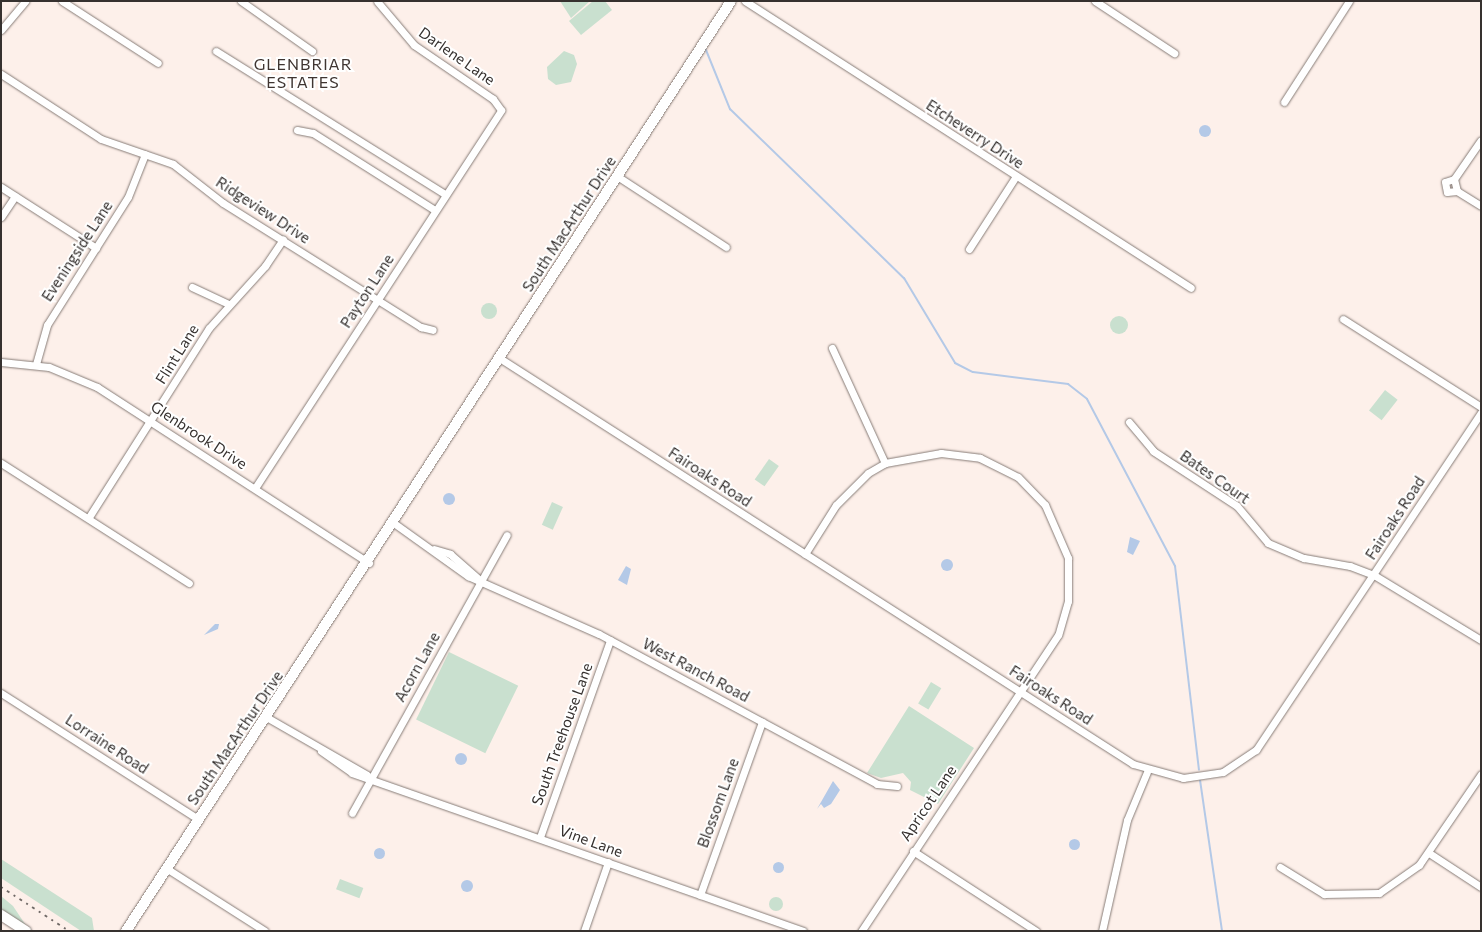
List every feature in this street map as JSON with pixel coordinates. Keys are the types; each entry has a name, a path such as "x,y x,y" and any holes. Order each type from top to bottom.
{"street":[{"path":"1,30 25,1"},
{"path":"62,1 158,63"},
{"path":"240,1 312,51"},
{"name":"Darlene Lane","path":"377,1 414,45 493,99 501,110"},
{"name":"South MacArthur Drive","path":"395,524 731,1"},
{"name":"Etcheverry Drive","path":"745,1 1191,288"},
{"path":"1095,1 1174,53"},
{"path":"1284,102 1349,1"},
{"path":"216,51 445,194"},
{"name":"Ridgeview Drive","path":"1,74 101,139 173,164 223,203 283,238 421,327 433,330"},
{"name":"Payton Lane","path":"256,488 501,110"},
{"path":"297,130 313,133 435,210"},
{"path":"1457,191 1454,179 1481,140"},
{"name":"Eveningside Lane","path":"36,364 47,325 128,197 145,154"},
{"path":"617,176 726,247"},
{"path":"969,249 1016,176"},
{"path":"1454,179 1448,179 1444,188 1457,191 1481,206"},
{"path":"1,187 96,248"},
{"path":"1,217 15,196"},
{"name":"Flint Lane","path":"89,518 228,304 265,266 283,238"},
{"path":"192,287 228,304"},
{"path":"1343,319 1481,406"},
{"path":"805,554 841,499 885,462 832,348"},
{"name":"Fairoaks Road","path":"500,359 1147,772 1168,778 1207,776 1248,758 1272,731 1481,412"},
{"name":"Glenbrook Drive","path":"1,362 36,364 73,374 256,488 369,563"},
{"name":"Bates Court","path":"1129,422 1153,451 1237,506 1268,543 1304,558 1350,566 1374,575 1481,640"},
{"name":"Apricot Lane","path":"861,931 912,851 1058,635 1068,601 1068,558 1055,522 1032,489 987,460 941,453 885,462"},
{"path":"1,463 189,583"},
{"path":"369,563 395,524"},
{"name":"West Ranch Road","path":"395,524 480,580 610,640 877,784 897,786"},
{"name":"Acorn Lane","path":"352,813 480,580 507,535"},
{"name":"South MacArthur Drive","path":"126,931 198,819 268,718 369,563"},
{"name":"South Treehouse Lane","path":"540,838 610,640"},
{"name":"Lorraine Road","path":"1,693 198,819"},
{"name":"Vine Lane","path":"268,718 321,750 334,754 370,778 803,931"},
{"name":"Blossom Lane","path":"700,895 762,722"},
{"path":"1102,931 1127,820 1147,772"},
{"path":"1280,867 1314,891 1357,896 1398,883 1429,853 1481,774"},
{"path":"912,851 1036,931"},
{"path":"1429,853 1481,887"},
{"path":"584,931 608,862"},
{"path":"166,868 266,931"},
{"path":"1,915 26,931"}],"green space":[{"path":"560,1 590,1 571,18"},
{"path":"593,1 605,1 612,10 581,35 569,21"},
{"path":"564,51 574,55 577,64 571,82 556,85 548,79 547,67"},
{"path":"489,303 497,311 489,319 481,311"},
{"path":"1119,316 1125,319 1128,325 1125,331 1119,334 1113,331 1110,325 1113,319"},
{"path":"1385,390 1398,400 1382,420 1369,410"},
{"path":"769,459 779,466 764,486 755,479"},
{"path":"552,502 563,507 553,530 542,525"},
{"path":"449,652 518,686 485,753 416,719"},
{"path":"931,682 941,688 928,710 918,703"},
{"path":"909,706 974,748 938,804 910,790 911,782 903,773 881,778 867,773"},
{"path":"1,859 92,918 94,931 81,931 1,878"},
{"path":"340,879 363,888 359,898 336,889"},
{"path":"1,896 13,906 27,927 1,910"},
{"path":"776,897 781,899 783,904 781,909 776,911 771,909 769,904 771,899"}],"water":[{"path":"1205,125 1211,131 1205,137 1199,131"},
{"path":"449,493 455,499 449,505 443,499"},
{"path":"1130,537 1140,541 1133,555 1127,552"},
{"path":"947,559 953,565 947,571 941,565"},
{"path":"626,566 631,569 627,585 618,580"},
{"path":"215,624 219,624 218,629 204,635"},
{"path":"459,753 463,753 467,759 463,765 459,765 455,761 455,757"},
{"path":"833,781 840,790 831,804 824,808 821,804 817,809"},
{"path":"1074,838 1080,844 1074,850 1068,844"},
{"path":"377,848 381,848 384,853 383,857 377,858 374,855 374,851"},
{"path":"778,861 784,867 778,873 772,867"},
{"path":"465,880 469,880 473,886 469,892 465,892 461,888 461,884"}],"waterway":[{"path":"706,50 730,109 904,278 955,363 973,372 1068,384 1087,399 1175,566 1199,770"},
{"path":"1200,780 1222,931"}],"railway":[{"path":"1,887 69,931"}],"district":[{"name":"GLENBRIAR ESTATES","path":"303,73"}]}
